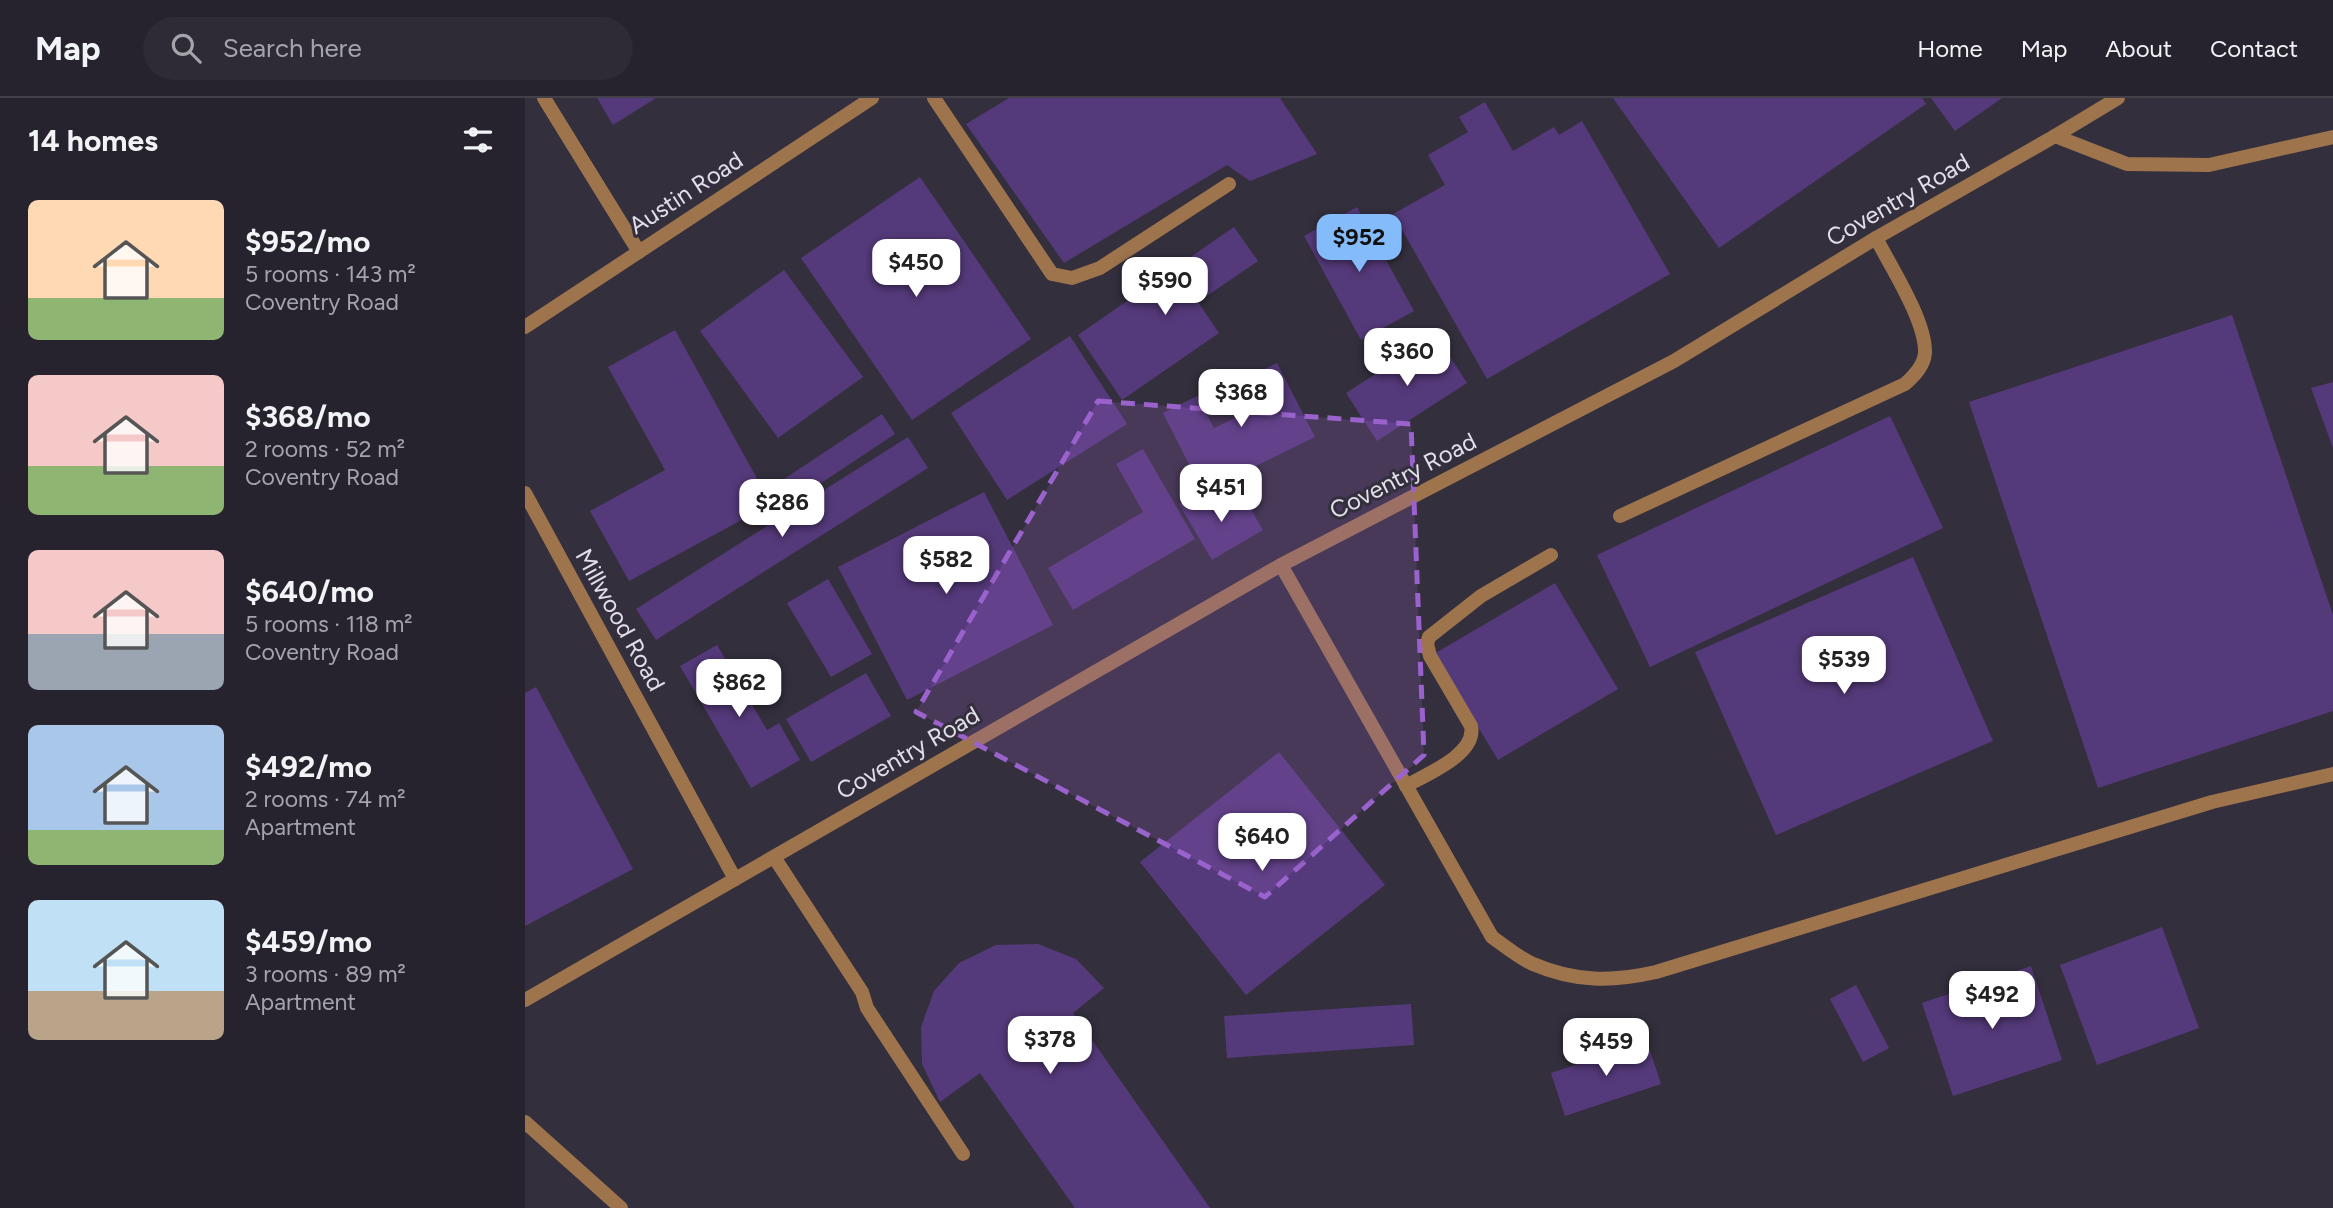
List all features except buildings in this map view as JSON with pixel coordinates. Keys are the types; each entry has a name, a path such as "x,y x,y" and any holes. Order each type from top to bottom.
{"street":[{"path":"544,98 639,252"},
{"name":"Austin Road","path":"525,327 872,98"},
{"path":"934,98 1052,274 1072,278 1100,268 1229,184"},
{"name":"Coventry Road","path":"525,1000 1280,565 1674,361 1876,238 2118,98"},
{"path":"2055,136 2127,164 2209,165 2333,137"},
{"path":"1620,516 1905,384 1917,372 1925,355 1923,330 1876,238"},
{"name":"Millwood Road","path":"525,493 735,879"},
{"path":"1406,786 1457,756 1467,747 1473,735 1471,726 1430,656 1427,644 1429,637 1481,596 1551,555"},
{"path":"1280,565 1492,937 1531,964 1574,977 1622,979 1656,972 2212,802 2333,774"},
{"path":"774,857 862,992 867,1008 963,1154"},
{"path":"525,1122 621,1208"}],"highlighted area":[{"path":"1098,401 1411,424 1424,755 1265,897 916,712"}]}
